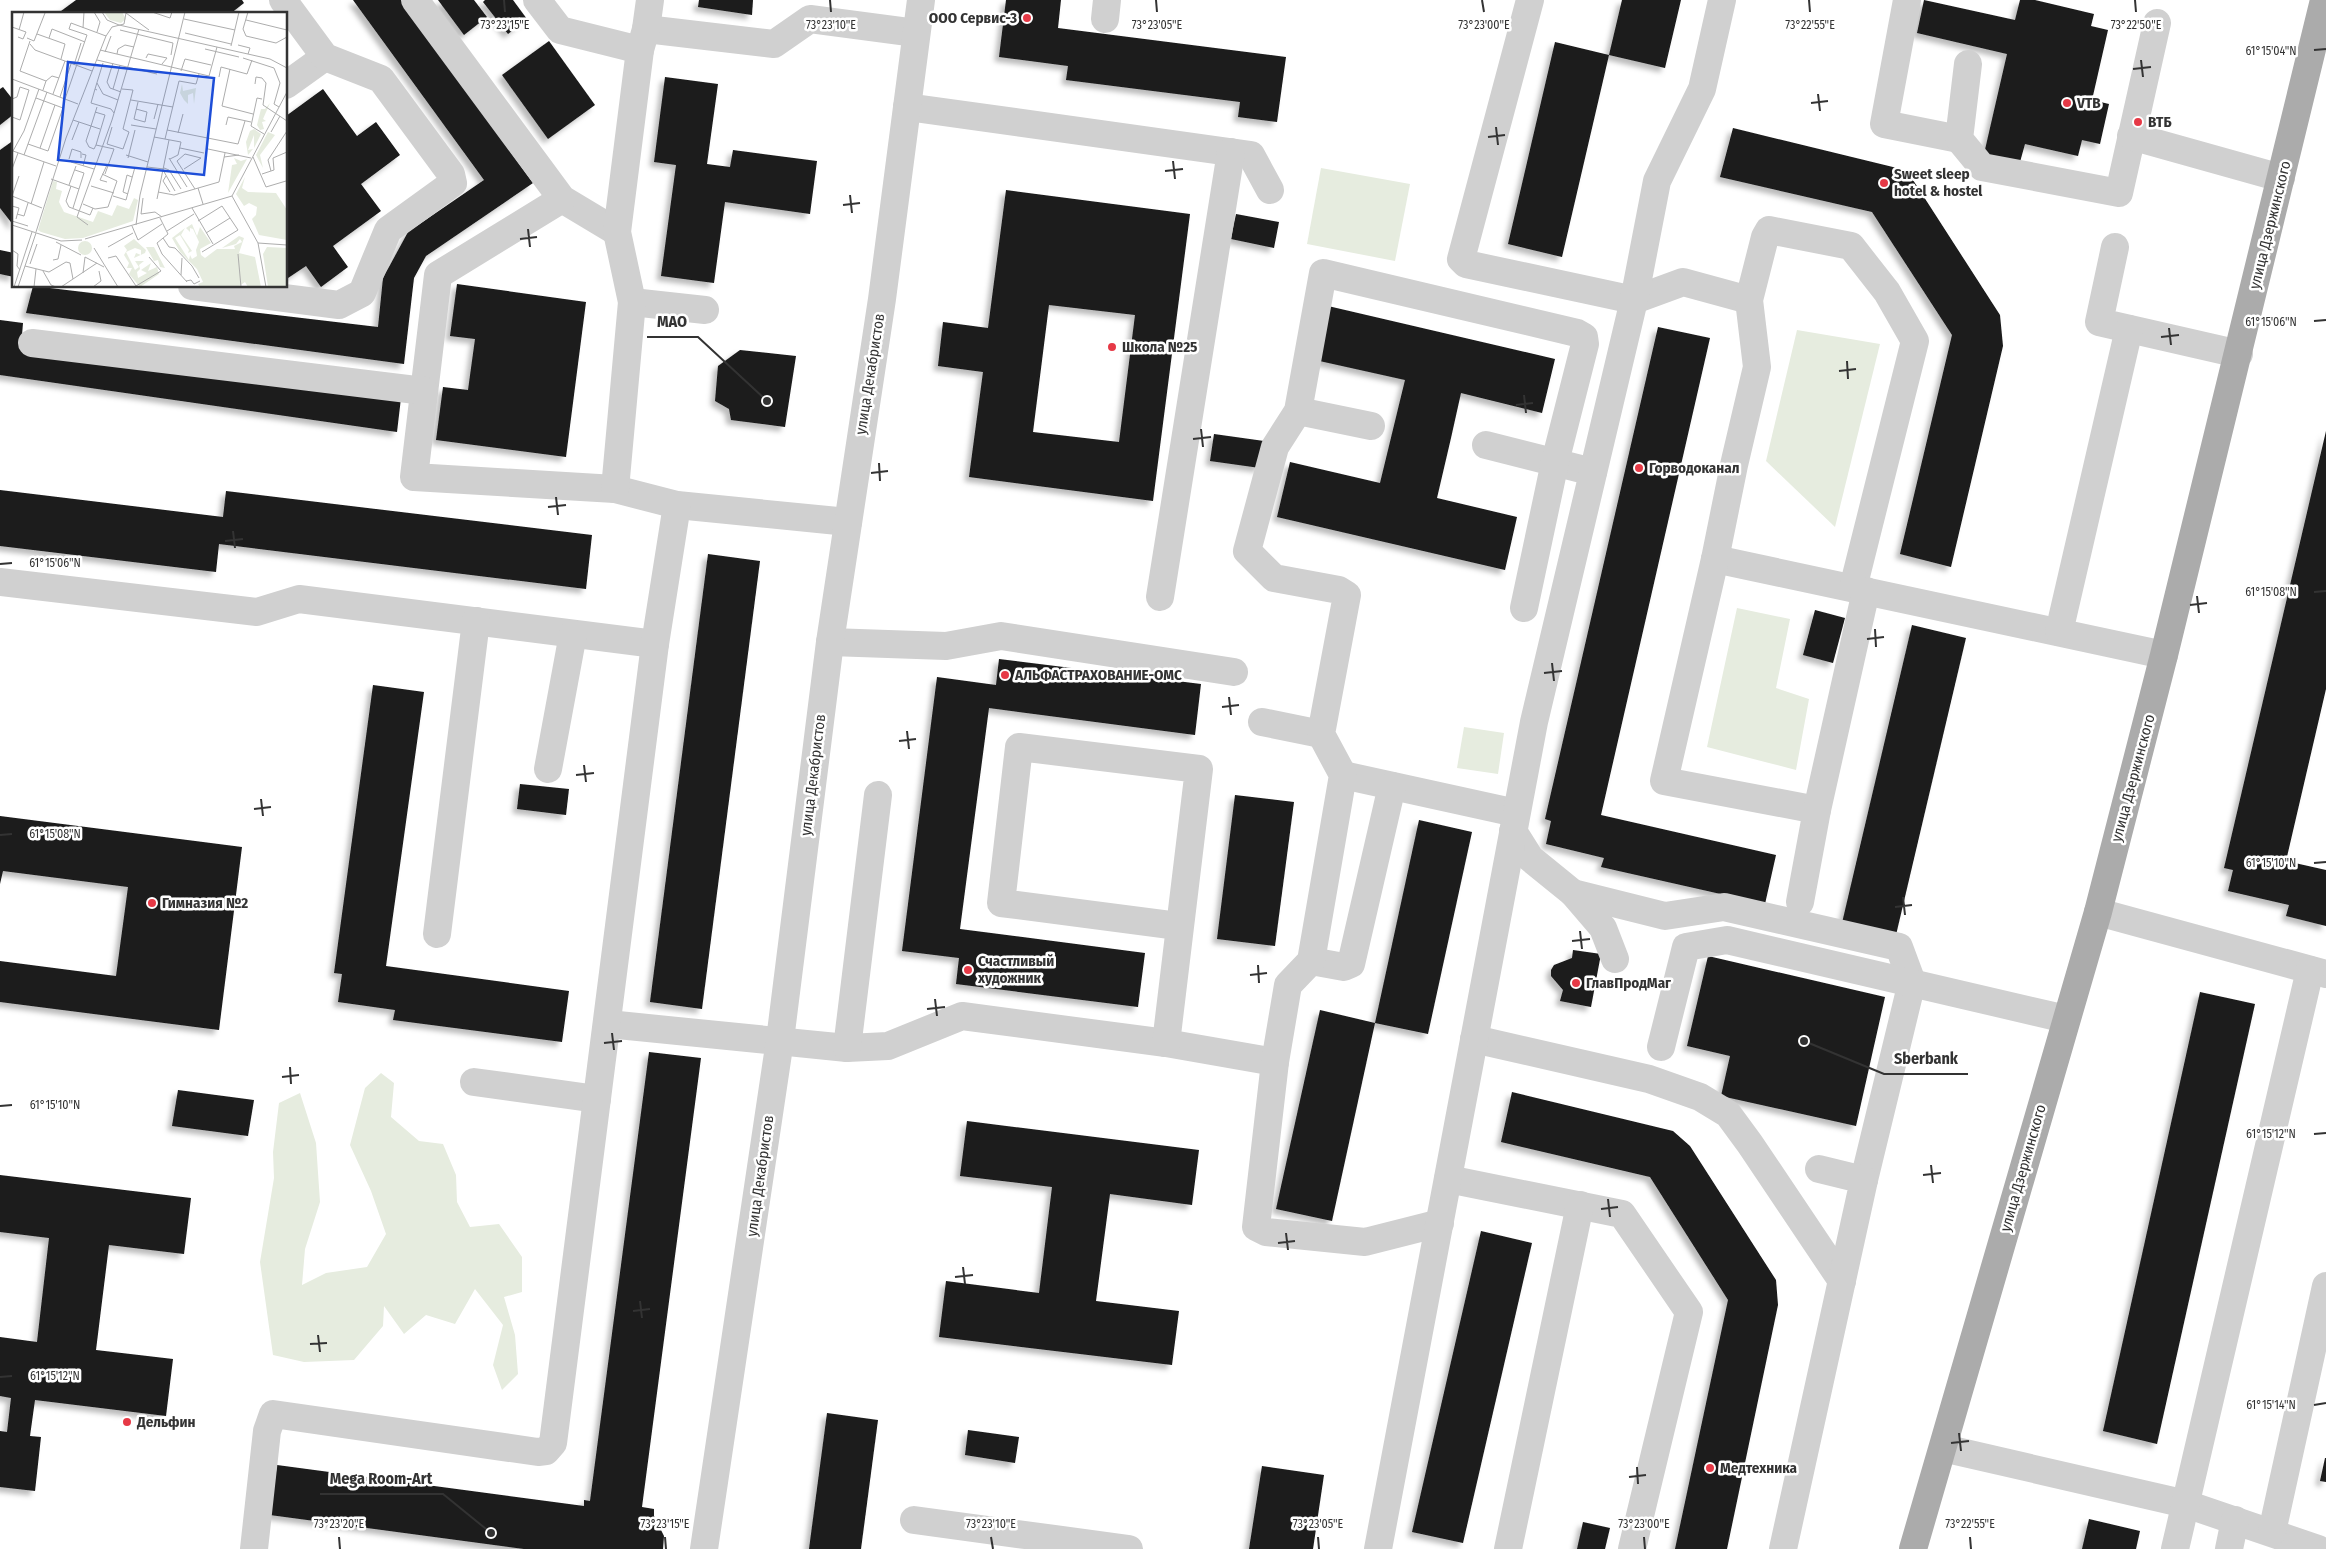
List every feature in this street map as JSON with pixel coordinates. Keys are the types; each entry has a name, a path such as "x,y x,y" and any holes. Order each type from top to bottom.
{"main road":[{"name":"улица Дзержинского","path":"1913,1549 2098,912 2164,655 2324,0"}],"street":[{"path":"207,288 339,305 362,293 388,230 453,183 452,174 381,79 325,57 283,0"},
{"path":"415,0 562,199 617,232"},
{"path":"537,0 560,30 645,18 774,44 810,19 916,33"},
{"name":"улица Декабристов","path":"704,1549 780,1040 830,642 882,299 921,0"},
{"path":"1378,1549 1534,722 1634,300 1657,181 1702,89 1722,0"},
{"path":"1907,0 1884,124 1959,139 1982,167 2119,193 2157,23"},
{"path":"1531,1 1461,259 1466,264 1634,300 1682,282 1749,300"},
{"path":"615,489 632,302 617,232 645,18"},
{"path":"288,84 325,57"},
{"path":"1959,139 1968,64"},
{"path":"907,107 1251,155 1270,190"},
{"path":"2131,136 2281,178"},
{"path":"1160,597 1231,152"},
{"path":"562,199 438,275 414,477 615,489 678,505 848,522"},
{"path":"1800,902 1860,590 1915,341 1886,292 1851,246 1769,230 1765,237 1749,300 1758,367 1734,465 1715,559 1664,781 1817,810"},
{"path":"2115,247 2099,322 2238,354"},
{"path":"1440,1223 1365,1242 1266,1232 1256,1227 1275,1062 1288,985 1311,961 1343,775 1321,734 1347,595 1339,590 1274,578 1247,551 1275,446 1298,411 1323,273 1577,333 1584,337 1585,344 1555,462 1524,608"},
{"path":"632,302 705,310"},
{"path":"2059,632 2130,328"},
{"path":"32,343 424,391"},
{"path":"1298,411 1371,426"},
{"path":"1486,445 1593,472"},
{"path":"254,1549 267,1431 273,1414 538,1452 546,1451 553,1442 608,1024 655,644 678,505"},
{"path":"1715,559 2164,655"},
{"path":"0,582 257,612 299,599 655,644"},
{"path":"437,934 476,621"},
{"path":"548,769 573,634"},
{"path":"830,642 946,646 1001,636 1234,672"},
{"path":"1262,722 1321,734"},
{"path":"1166,1043 1178,926 1199,769 1020,746 1001,903 1178,926"},
{"path":"1343,775 1392,786 1515,822"},
{"path":"1311,961 1344,967 1351,964 1392,786"},
{"path":"847,1048 878,794"},
{"path":"1515,822 1530,858 1573,893 1603,928 1615,959"},
{"path":"1573,893 1665,916 1724,906 1899,947 1912,982 1864,1180 1784,1549"},
{"path":"2098,912 2318,972 2175,1549"},
{"path":"1661,1047 1686,947 1727,940 2066,1019"},
{"path":"608,1024 847,1048 888,1046 962,1016 1166,1043 1275,1062"},
{"path":"1474,1039 1649,1079 1700,1097 1728,1114 1842,1281"},
{"path":"474,1082 597,1099"},
{"path":"1819,1169 1864,1180"},
{"path":"1448,1179 1622,1214 1689,1312 1632,1549"},
{"path":"1508,1549 1580,1205"},
{"path":"2272,1532 2326,1286"},
{"path":"1943,1448 2186,1504 2318,1549"},
{"path":"914,1520 1129,1549"},
{"path":"2228,1549 2236,1520"}],"shaded area":[{"path":"1321,168 1410,184 1395,261 1307,244"},
{"path":"1797,330 1880,344 1835,527 1766,461"},
{"path":"1737,608 1790,619 1776,688 1809,699 1796,770 1707,747"},
{"path":"1464,727 1504,733 1498,774 1457,768"},
{"path":"381,1073 394,1083 391,1117 419,1141 443,1144 456,1175 457,1202 470,1227 499,1224 522,1257 522,1292 504,1297 515,1335 518,1374 502,1390 493,1365 503,1325 475,1289 455,1324 426,1315 404,1334 384,1306 383,1326 354,1360 304,1362 273,1355 260,1262 274,1178 273,1152 279,1103 300,1093 316,1143 320,1202 305,1249 302,1285 326,1273 367,1267 386,1234 371,1191 350,1145 365,1088"}],"building":[{"path":"76,0 242,0 244,3 233,12 60,12"},
{"path":"353,0 401,0 533,183 426,256 414,278 404,364 26,313 32,288 50,288 378,327 383,278 408,232 484,180"},
{"path":"438,0 474,0 487,17 464,35"},
{"path":"485,0 513,0 527,19 508,34 483,2"},
{"path":"699,0 753,0 752,15 698,7"},
{"path":"1006,0 1061,0 1058,28 1286,57 1277,122 1238,117 1240,102 1066,80 1068,66 999,57"},
{"path":"1622,0 1681,0 1665,68 1609,55"},
{"path":"1924,0 2015,20 2020,0 2035,0 2094,14 2091,26 2108,30 2092,100 2109,104 2100,144 2082,140 2078,156 2025,144 2020,162 1984,154 2007,54 1917,33"},
{"path":"549,41 595,105 548,139 502,75"},
{"path":"1555,42 1609,55 1562,257 1508,244"},
{"path":"665,77 718,84 707,164 730,167 733,150 817,161 810,214 725,202 714,283 661,276 676,165 654,162"},
{"path":"3,87 12,98 12,116 0,125 0,89"},
{"path":"323,89 357,136 376,122 400,155 361,184 381,211 333,246 348,267 321,287 306,266 288,278 288,115"},
{"path":"1733,128 1897,168 1913,180 2000,315 2003,346 1951,567 1900,554 1952,335 1872,212 1720,177"},
{"path":"12,141 12,223 0,208 0,150"},
{"path":"1006,190 1190,214 1153,501 969,477 983,372 938,366 943,322 988,328","holes":["1049,305 1135,315 1119,442 1033,432"]},
{"path":"1236,214 1279,222 1274,248 1231,239"},
{"path":"0,250 12,253 12,277 0,274"},
{"path":"457,284 586,302 566,457 436,440 443,387 468,390 475,339 450,336"},
{"path":"1328,306 1555,359 1542,413 1461,393 1437,498 1517,517 1505,570 1277,517 1290,462 1380,483 1405,380 1315,360"},
{"path":"0,320 23,323 21,347 401,398 397,432 0,375"},
{"path":"1658,327 1710,338 1601,815 1776,855 1765,904 1601,867 1604,858 1546,844 1551,821 1545,819"},
{"path":"740,350 796,356 785,427 731,420 729,409 715,401 718,366"},
{"path":"2326,431 2326,689 2286,861 2326,870 2326,926 2286,916 2289,905 2228,891 2233,870 2224,868"},
{"path":"1214,434 1264,441 1260,468 1210,461"},
{"path":"0,490 223,517 226,491 592,535 586,589 219,544 216,572 0,546"},
{"path":"708,554 760,561 702,1009 650,1002"},
{"path":"1815,610 1845,618 1833,663 1803,655"},
{"path":"1912,625 1966,638 1896,935 1842,923"},
{"path":"999,659 1201,684 1195,735 989,708 960,929 1145,953 1138,1007 956,984 959,958 902,951 937,677 996,685"},
{"path":"373,685 424,692 386,966 569,991 562,1042 393,1020 395,1010 338,1002 342,974 334,973"},
{"path":"520,784 569,789 566,815 517,809"},
{"path":"1235,795 1294,802 1275,946 1217,939"},
{"path":"0,816 242,847 219,1030 0,1002 0,961 116,976 128,887 3,871 0,884"},
{"path":"1419,820 1472,832 1428,1034 1375,1023"},
{"name":"ГлавПродМаг","path":"1573,950 1601,954 1591,1007 1560,1001 1563,990 1551,976 1551,970 1554,965 1572,958"},
{"path":"1708,956 1885,997 1856,1126 1721,1096 1730,1056 1687,1046"},
{"path":"2200,992 2255,1004 2157,1444 2103,1431"},
{"path":"1320,1010 1375,1023 1332,1221 1276,1209"},
{"path":"649,1052 701,1058 642,1507 654,1509 654,1516 664,1536 663,1549 524,1549 270,1515 277,1465 584,1506 584,1500 590,1501"},
{"path":"178,1090 254,1100 248,1136 172,1126"},
{"path":"1512,1092 1673,1131 1690,1146 1776,1280 1778,1305 1727,1549 1675,1549 1728,1300 1650,1177 1501,1142"},
{"path":"967,1121 1199,1150 1192,1205 1110,1194 1096,1301 1179,1311 1172,1365 939,1337 946,1281 1039,1293 1052,1187 960,1176"},
{"path":"0,1175 191,1198 184,1254 109,1245 96,1350 173,1359 166,1416 35,1400 30,1436 41,1437 35,1491 0,1487 0,1431 7,1432 11,1398 0,1396 0,1337 37,1342 49,1238 0,1232"},
{"path":"1481,1231 1532,1243 1463,1543 1412,1532"},
{"path":"827,1413 878,1420 861,1549 809,1549"},
{"path":"968,1430 1019,1437 1015,1463 965,1455"},
{"path":"2326,1458 2326,1482 2320,1481"},
{"path":"1262,1466 1324,1475 1313,1549 1249,1549"},
{"path":"2089,1519 2140,1531 2136,1549 2082,1549"},
{"path":"1583,1522 1610,1528 1605,1549 1577,1549"}],"place":[{"name":"ООО Сервис-3","path":"1027,18"},
{"name":"VTB","path":"2067,103"},
{"name":"ВТБ","path":"2138,122"},
{"name":"Sweet sleep hotel & hostel","path":"1884,183"},
{"name":"Школа №25","path":"1112,347"},
{"name":"МАО","path":"767,401"},
{"name":"Горводоканал","path":"1639,468"},
{"name":"АЛЬФАСТРАХОВАНИЕ-ОМС","path":"1005,675"},
{"name":"Гимназия №2","path":"152,903"},
{"name":"Счастливый художник","path":"968,970"},
{"name":"ГлавПродМаг","path":"1576,983"},
{"name":"Sberbank","path":"1804,1041"},
{"name":"Дельфин","path":"127,1422"},
{"name":"Медтехника","path":"1710,1468"},
{"name":"Mega Room-Art","path":"491,1533"}]}
